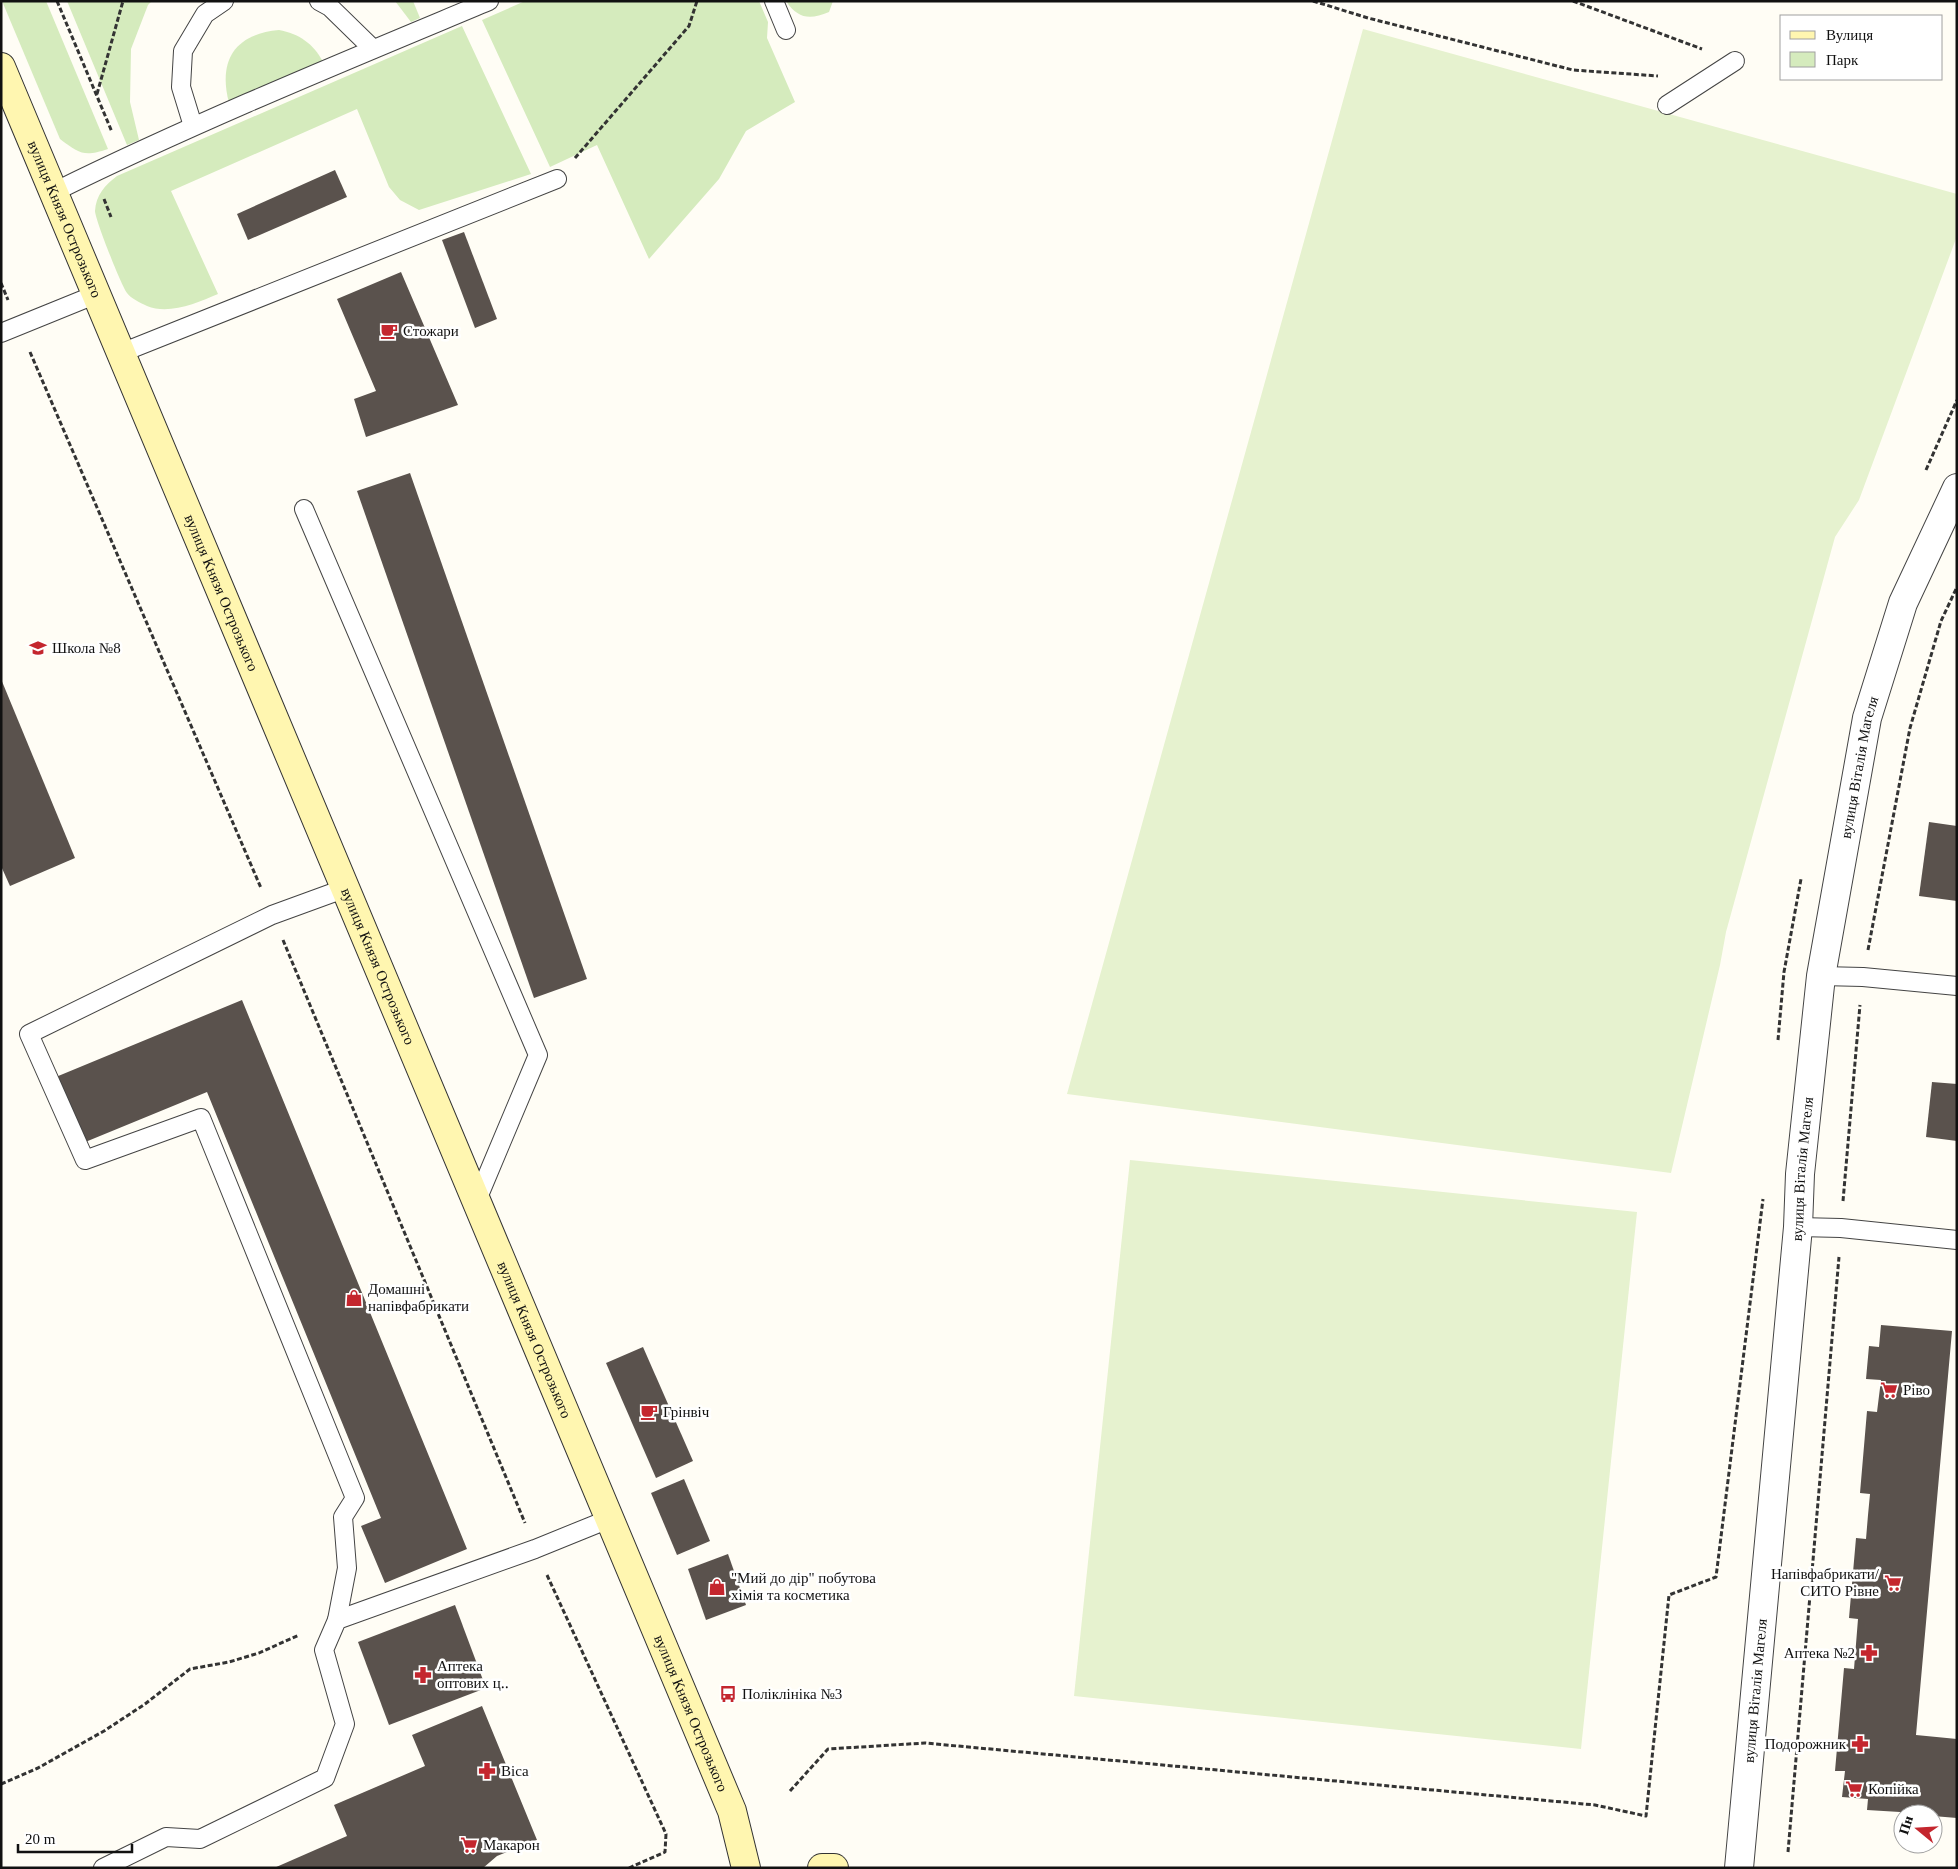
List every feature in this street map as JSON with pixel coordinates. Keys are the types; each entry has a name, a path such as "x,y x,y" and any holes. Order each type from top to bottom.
{"street":[{"name":"вулиця Князя Острозького","path":"1,67 732,1811 746,1868"},
{"name":"вулиця Віталія Магеля","path":"1739,1868 1798,1227 1800,1174 1821,976 1868,718 1903,603 1957,488"},
{"path":"822,1868 834,1868"}],"lane":[{"path":"193,126 181,87 183,51 205,14 224,1"},
{"path":"319,1 330,7 373,49"},
{"path":"54,192 193,126 373,49 454,8 489,1"},
{"path":"774,1 786,30"},
{"path":"1667,105 1735,61"},
{"path":"121,353 557,179"},
{"path":"1,333 97,294"},
{"path":"304,509 538,1055 476,1200"},
{"path":"103,1868 166,1837 200,1839 325,1778 345,1724 324,1650 338,1620 347,1568 343,1516 355,1498 201,1118 85,1160 29,1034 272,915 346,888"},
{"path":"1821,976 1863,977 1957,986"},
{"path":"1798,1227 1841,1228 1957,1240"},
{"path":"338,1620 535,1549 609,1519"}],"path":[{"path":"58,1 124,159"},
{"path":"97,95 123,1"},
{"path":"557,179 689,26 697,1"},
{"path":"1313,1 1368,18 1573,70 1666,76"},
{"path":"1573,1 1735,61"},
{"path":"1,283 272,915 535,1549 666,1834 665,1852 629,1868"},
{"path":"1925,472 1957,400"},
{"path":"1777,1048 1784,972 1802,874"},
{"path":"790,1791 828,1749 925,1742 1595,1805 1646,1816 1669,1595 1716,1577 1764,1191"},
{"path":"1,1784 38,1768 104,1731 145,1704 190,1669 229,1662 259,1653 338,1620"}],"green space":[{"path":"2,1 46,1 108,149 93,153 82,153 60,139"},
{"path":"67,1 152,1 148,5 131,49 130,102 139,140 127,145"},
{"path":"395,1 413,1 420,18 411,22"},
{"path":"525,1 759,1 768,22 767,38 795,102 746,131 719,179 649,259 597,145 550,167 482,20"},
{"path":"786,1 833,1 829,12 810,17 795,11"},
{"path":"462,26 531,174 419,210 400,200 389,187 357,109 171,191 218,294 174,309 147,306 128,295 119,278 95,211 99,195 113,179"},
{"path":"1363,29 1957,194 1957,236 1859,500 1835,537 1726,932 1671,1173 1067,1094"},
{"path":"279,30 305,40 323,62 229,103 226,74 228,62 233,52 251,37"},
{"path":"1130,1160 1637,1212 1581,1749 1074,1696"}],"building":[{"path":"335,170 347,197 248,240 237,214"},
{"path":"464,232 497,319 475,328 442,240"},
{"name":"Стожари","path":"401,272 458,405 366,437 354,399 376,391 337,299"},
{"path":"410,473 587,979 534,998 357,491"},
{"path":"1,679 75,858 10,886 1,866"},
{"path":"1929,822 1957,826 1957,901 1919,896"},
{"path":"242,1000 467,1549 385,1583 361,1526 381,1518 207,1092 78,1145 51,1079"},
{"path":"1932,1082 1957,1084 1957,1141 1926,1137"},
{"path":"1881,1325 1952,1331 1916,1735 1957,1739 1957,1818 1943,1817 1943,1804 1893,1804 1893,1812 1867,1810 1868,1799 1842,1797 1845,1771 1835,1771 1844,1668 1854,1669 1858,1619 1849,1618 1856,1538 1866,1539 1870,1494 1860,1493 1867,1411 1877,1412 1881,1380 1866,1379 1869,1346 1879,1347"},
{"name":"Грінвіч","path":"643,1347 693,1461 656,1478 606,1363"},
{"path":"684,1479 710,1541 677,1555 651,1493"},
{"name":"\"Мий до дір\" побутова хімія та косметика","path":"728,1554 746,1605 706,1620 688,1569"},
{"path":"455,1605 486,1688 389,1725 358,1642"},
{"path":"482,1706 537,1840 497,1856 483,1868 274,1868 347,1836 334,1805 425,1766 412,1735"}],"place":[{"name":"Стожари","path":"389,331"},
{"name":"Школа №8","path":"38,648"},
{"name":"Домашні напівфабрикати","path":"354,1298"},
{"name":"Ріво","path":"1889,1390"},
{"name":"Грінвіч","path":"649,1412"},
{"name":"Напівфабрикати/ СИТО Рівне","path":"1893,1583"},
{"name":"\"Мий до дір\" побутова хімія та косметика","path":"717,1587"},
{"name":"Аптека №2","path":"1869,1653"},
{"name":"Аптека оптових ц‥","path":"423,1675"},
{"name":"Поліклініка №3","path":"728,1694"},
{"name":"Подорожник","path":"1860,1744"},
{"name":"Віса","path":"487,1771"},
{"name":"Копійка","path":"1854,1789"},
{"name":"Макарон","path":"469,1845"}]}
